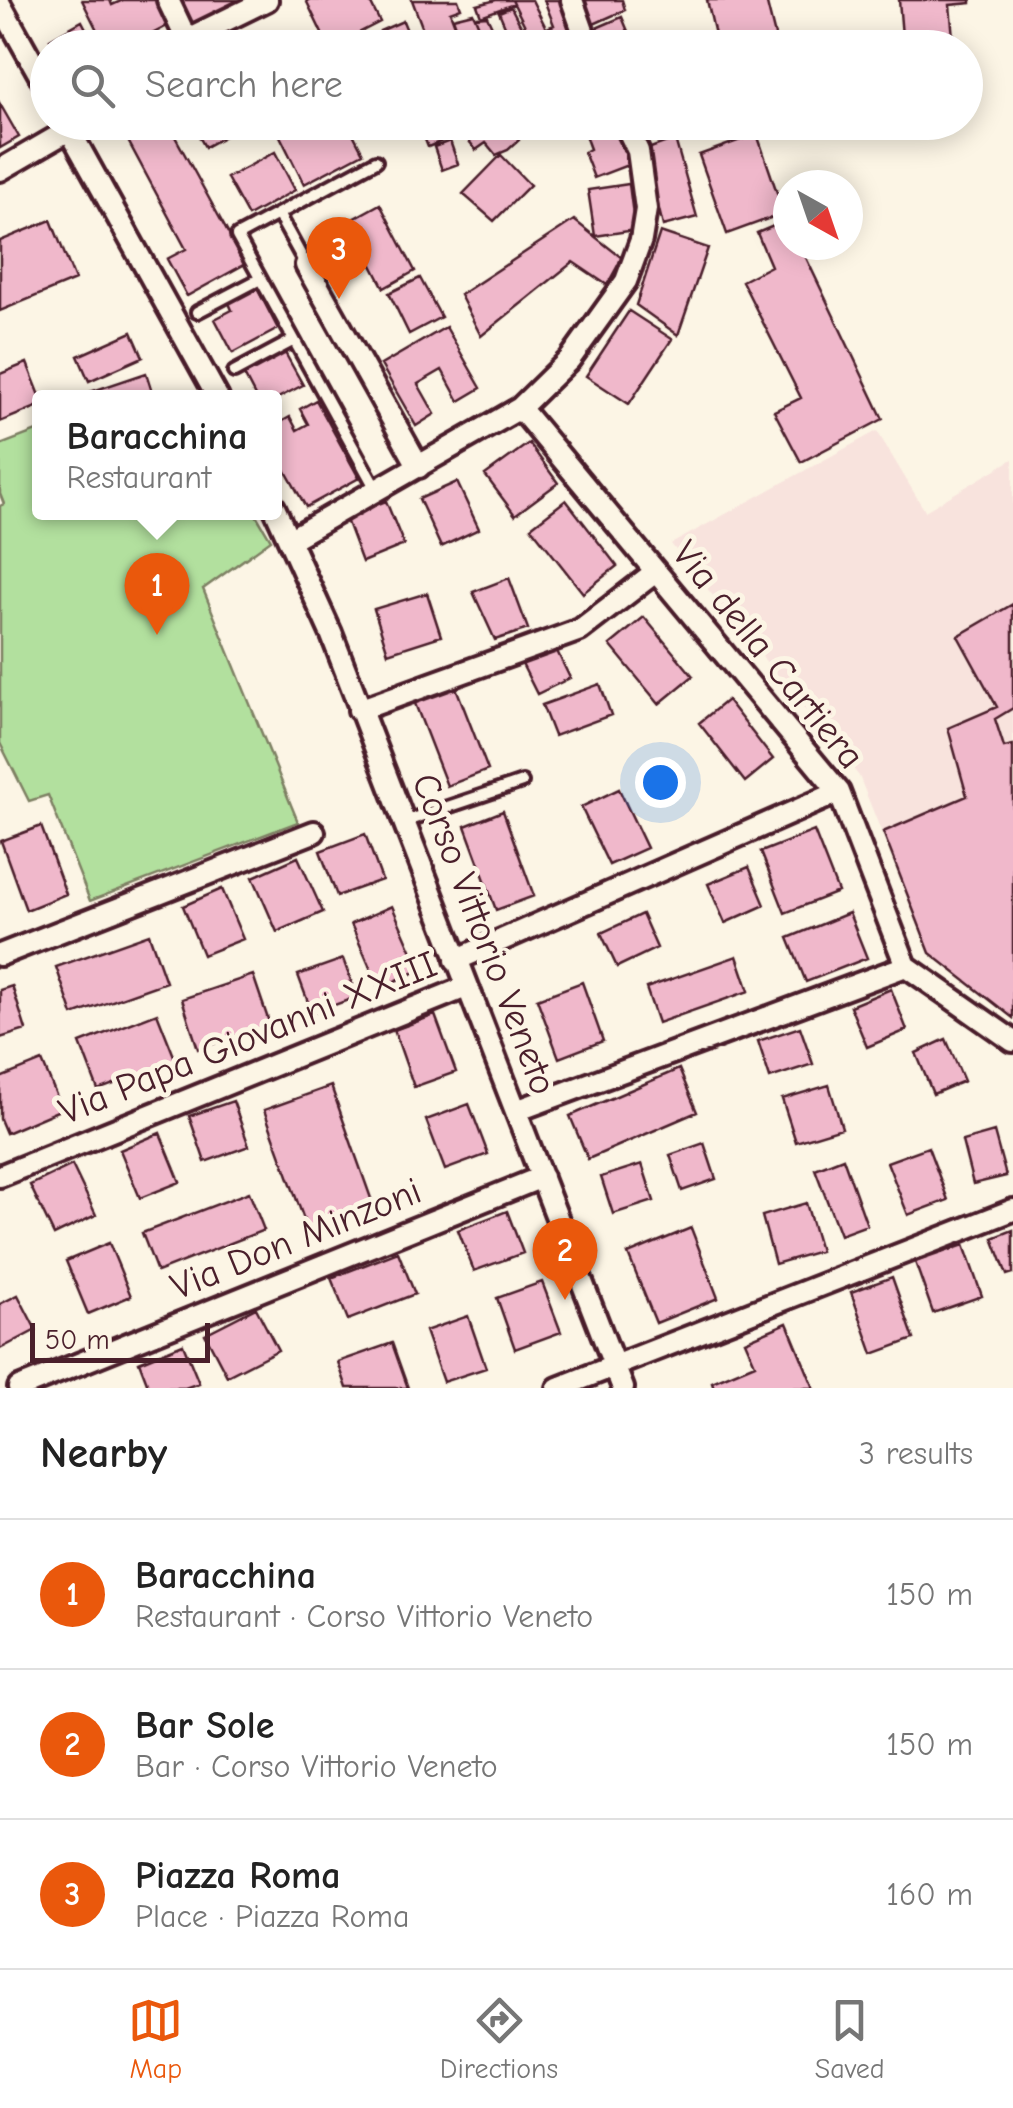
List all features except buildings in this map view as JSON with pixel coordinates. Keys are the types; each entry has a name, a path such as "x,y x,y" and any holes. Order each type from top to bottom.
{"street":[{"path":"168,0 174,30"},
{"path":"204,30 267,0"},
{"path":"572,0 582,30"},
{"path":"0,4 30,58"},
{"path":"0,170 46,140"},
{"path":"75,140 214,390"},
{"path":"291,539 520,408 570,360 626,281 642,240 646,208 638,152 632,140"},
{"path":"306,266 419,467"},
{"name":"Via della Cartiera","path":"520,408 839,792 906,966"},
{"name":"Corso Vittorio Veneto","path":"281,520 623,1388"},
{"path":"359,710 580,630 654,572"},
{"path":"456,960 839,792"},
{"path":"0,954 314,832"},
{"path":"516,1111 906,966 1013,1041"},
{"name":"Via Papa Giovanni XXIII","path":"0,1176 466,988"},
{"name":"Via Don Minzoni","path":"19,1388 542,1177"},
{"path":"558,1388 1013,1210"}],"lane":[{"path":"376,161 237,236 377,490"},
{"path":"278,214 306,266"},
{"path":"197,312 260,279"},
{"path":"234,372 294,340"},
{"path":"402,822 522,782"}],"shaded area":[{"path":"877,431 925,511 1013,459 1013,1018 930,953 859,776 671,544"}],"green space":[{"path":"32,433 32,520 259,520 271,540 203,589 298,822 90,901 48,795 29,801 0,743 0,506 4,504 0,494 0,445"}],"place":[{"name":"Piazza Roma","path":"339,299"},
{"name":"Baracchina","path":"157,635"},
{"name":"Bar Sole","path":"565,1300"}]}
